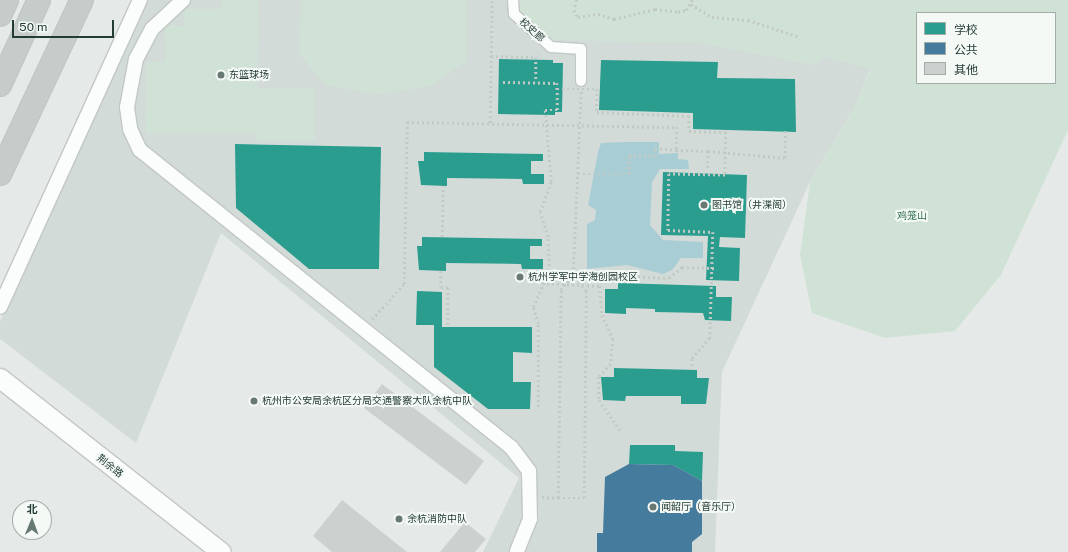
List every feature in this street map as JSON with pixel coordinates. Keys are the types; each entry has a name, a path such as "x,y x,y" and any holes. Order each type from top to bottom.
{"highway":[{"path":"0,14 7,0"},
{"path":"0,85 39,0"},
{"path":"0,174 82,0"}],"main road":[{"name":"荆余路","path":"0,378 221,552"}],"street":[{"path":"0,307 140,0"},
{"path":"183,0 152,29 136,59 127,107 130,129 140,150 511,447 529,471 530,520 517,552"},
{"name":"校史廊","path":"514,0 514,14 550,47 581,49 581,81"}],"path":[{"path":"490,123 492,0"},
{"path":"577,0 574,10 578,18 598,14 614,19 654,9 678,12 691,4 692,0"},
{"path":"691,4 712,17 748,20 800,37"},
{"path":"491,56 534,58 536,82"},
{"path":"558,498 561,290 573,274 578,174 577,125 581,81"},
{"path":"503,82 557,83 557,110 546,110 550,182 540,212 548,237 549,271 542,283 533,307 538,324 538,407"},
{"path":"557,88 597,89 597,112 689,116 689,131 726,132 725,175 669,174 668,230 713,232 710,338 692,359 692,370"},
{"path":"363,330 404,284 407,122 677,127 676,150"},
{"path":"578,174 629,174 629,155 655,156 655,148 785,158 785,132"},
{"path":"708,151 708,169"},
{"path":"442,238 443,186"},
{"path":"573,274 669,278 682,267 718,268"},
{"path":"441,271 441,287 448,288 448,327"},
{"path":"530,496 584,498 586,291 573,274"},
{"path":"542,283 600,286 602,315 612,339 611,364 600,377 599,400 621,432"}],"shaded area":[{"name":"杭州学军中学海创园校区","path":"148,0 898,0 856,105 810,182 722,372 715,552 483,552 519,478 221,233 136,443 0,339 0,321"}],"green space":[{"path":"222,0 258,0 257,88 315,88 315,140 257,140 257,133 146,133 147,62 165,62 165,25 184,26 185,9 221,9"},
{"path":"301,0 467,0 466,61 430,86 378,94 325,85 300,54"},
{"name":"鸡笼山","path":"516,0 1068,0 1068,130 1001,275 955,331 885,338 812,313 800,255 810,182 856,105 871,69 823,56 816,65 700,43 550,40 516,10"}],"water":[{"path":"659,142 659,154 678,153 678,159 688,160 689,169 660,169 652,182 650,225 663,240 703,242 703,258 681,258 672,270 663,274 627,265 587,269 587,224 595,220 596,210 588,205 598,152 601,143"}],"building: 学校":[{"path":"499,59 553,60 553,63 563,63 562,112 555,112 555,115 498,114"},
{"path":"601,60 718,62 717,78 795,79 796,132 693,129 693,113 599,110"},
{"path":"235,144 381,147 379,269 309,269 236,208"},
{"path":"424,152 543,154 543,161 531,161 531,174 544,174 544,184 523,184 522,179 447,178 447,186 421,185 418,161 424,161"},
{"name":"图书馆（井渫阁）","path":"663,172 747,175 745,238 720,237 719,247 740,248 739,281 706,280 708,236 661,235"},
{"path":"422,237 542,239 542,246 530,246 530,259 543,259 543,269 522,269 521,264 446,263 446,271 419,270 417,246 422,246"},
{"path":"618,283 716,286 716,297 732,297 731,321 705,320 703,313 655,312 655,309 626,308 626,314 605,313 605,289 618,289"},
{"path":"417,291 442,292 442,327 532,327 532,353 513,352 513,382 531,382 530,409 488,409 434,367 434,325 416,325"},
{"path":"614,368 697,370 697,378 709,378 706,404 681,404 681,396 626,396 625,401 603,400 601,377 614,377"},
{"path":"630,445 675,445 675,451 703,452 702,481 673,465 629,464"}],"building: 公共":[{"name":"闻韶厅（音乐厅）","path":"629,464 673,465 702,481 702,534 692,542 692,552 597,552 597,533 603,533 605,477"}],"building: 其他":[{"path":"382,384 484,461 466,485 364,408"},
{"path":"342,500 407,552 332,552 313,536"},
{"path":"465,522 486,539 475,552 440,552"}],"place":[{"name":"东篮球场","path":"221,75"},
{"name":"图书馆（井渫阁）","path":"704,205"},
{"name":"杭州学军中学海创园校区","path":"520,277"},
{"name":"杭州市公安局余杭区分局交通警察大队余杭中队","path":"254,401"},
{"name":"闻韶厅（音乐厅）","path":"653,507"},
{"name":"余杭消防中队","path":"399,519"}]}
